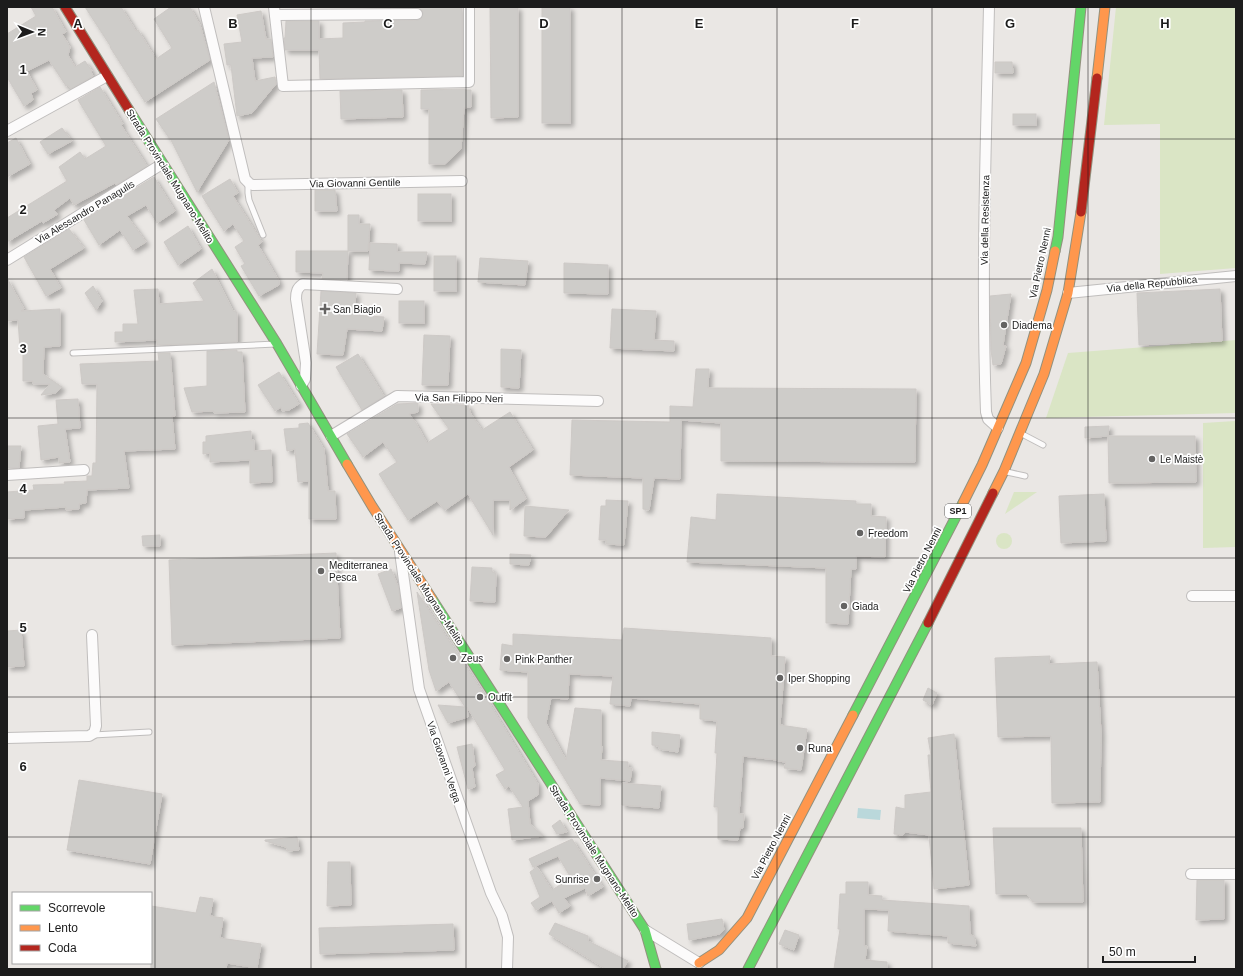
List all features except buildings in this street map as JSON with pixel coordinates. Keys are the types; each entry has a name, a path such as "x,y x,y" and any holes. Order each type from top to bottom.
{"main road":[{"name":"Strada Provinciale Mugnano-Melito","path":"65,7 162,164 277,344 359,484 645,930 656,969"},
{"name":"Via Pietro Nenni","path":"690,969 703,964 719,950 747,918 914,599 982,465 1026,363 1047,290 1058,237 1081,7"},
{"name":"SP1","path":"748,969 934,611 1004,471 1044,374 1068,293 1083,202 1105,7"}],"street":[{"path":"204,7 245,179 248,183"},
{"path":"417,14 275,11 282,86 469,82 469,7"},
{"name":"Via della Resistenza","path":"989,7 984,213 984,331 986,412 988,419 998,428"},
{"path":"7,130 107,76"},
{"name":"Via Alessandro Panagulis","path":"7,260 162,164"},
{"name":"Via Giovanni Gentile","path":"248,183 254,185 462,181"},
{"name":"Via della Repubblica","path":"1068,293 1236,276"},
{"path":"301,386 305,379 306,363 296,299 296,292 300,286 303,284 397,289"},
{"name":"Via San Filippo Neri","path":"331,436 397,396 598,401"},
{"path":"7,475 84,470"},
{"name":"Via Giovanni Verga","path":"400,549 419,689 491,894 505,923 508,937 508,969"},
{"path":"1192,596 1236,596"},
{"path":"7,738 92,735 94,733 96,726 92,635"},
{"path":"1191,874 1236,874"},
{"name":"Strada Provinciale Mugnano-Melito","path":"645,930 703,964"}],"lane":[{"path":"248,183 249,200 263,235"},
{"path":"73,353 277,344"},
{"path":"1020,433 1043,445"},
{"path":"1004,471 1025,476"},
{"path":"92,735 149,732"}],"green space":[{"path":"1116,7 1236,7 1236,268 1160,274 1160,124 1104,125"},
{"path":"1236,340 1236,413 1046,418 1068,353"},
{"path":"1235,421 1236,547 1203,548 1203,423"},
{"path":"1014,492 1037,492 1005,514"},
{"path":"1004,533 1011,538 1012,541 1007,548 1004,549 997,544 996,541 1001,534"}],"water":[{"path":"858,808 881,810 880,820 857,818"}],"traffic: fast":[{"path":"1055,251 1058,237 1081,7"},
{"path":"129,110 277,344 347,464"},
{"path":"853,715 963,503"},
{"path":"432,599 645,930 656,969"},
{"path":"748,969 928,623"}],"traffic: slow":[{"path":"1097,78 1105,7"},
{"path":"993,493 1004,471 1044,374 1068,293 1081,212"},
{"path":"963,503 982,465 1026,363 1047,290 1055,251"},
{"path":"347,464 372,506 432,599"},
{"path":"699,963 719,950 747,918 853,715"}],"traffic: jam":[{"path":"65,7 129,110"},
{"path":"1081,212 1097,78"},
{"path":"928,623 993,493"}],"place":[{"name":"San Biagio","path":"325,309"},
{"name":"Diadema","path":"1004,325"},
{"name":"Le Maistè","path":"1152,459"},
{"name":"Freedom","path":"860,533"},
{"name":"Mediterranea Pesca","path":"321,571"},
{"name":"Giada","path":"844,606"},
{"name":"Zeus","path":"453,658"},
{"name":"Pink Panther","path":"507,659"},
{"name":"Iper Shopping","path":"780,678"},
{"name":"Outfit","path":"480,697"},
{"name":"Runa","path":"800,748"},
{"name":"Sunrise","path":"597,879"}]}
